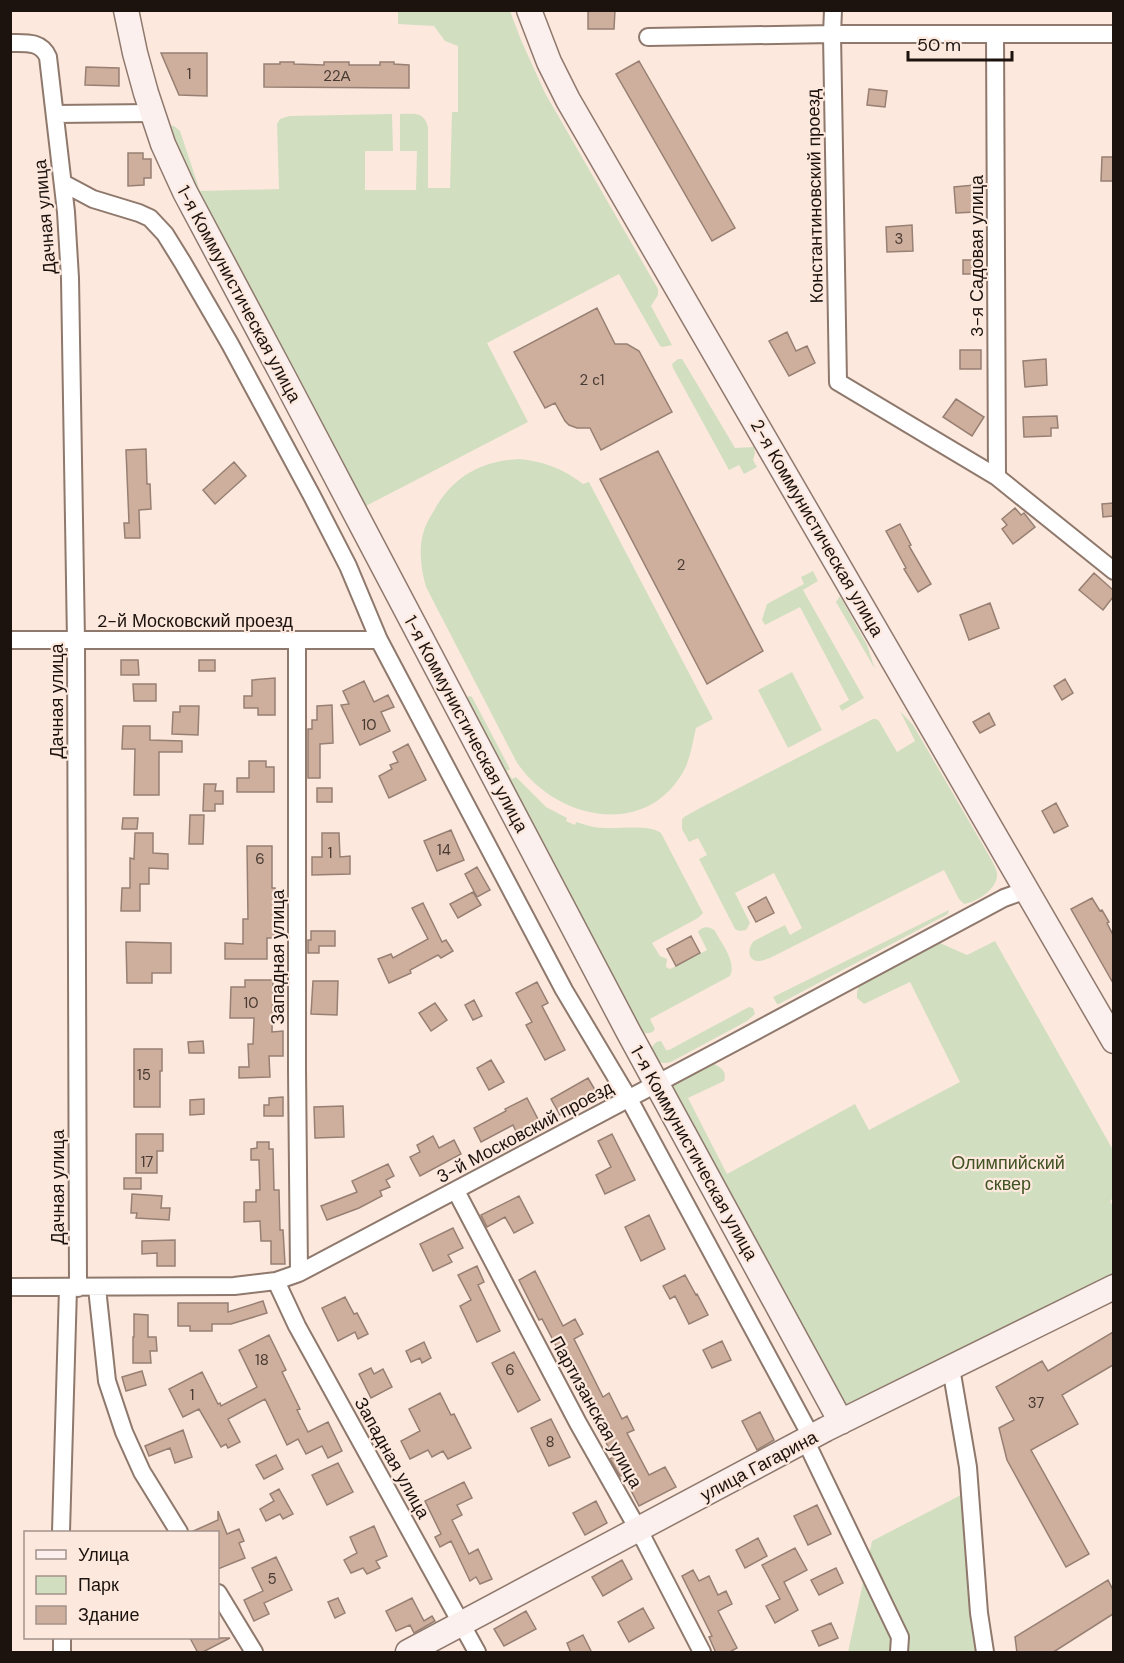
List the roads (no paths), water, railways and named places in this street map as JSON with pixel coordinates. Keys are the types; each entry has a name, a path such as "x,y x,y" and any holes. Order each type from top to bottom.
{"street":[{"name":"1-я Коммунистическая улица","path":"126,10 140,73 152,113 170,160 189,200 657,1084 841,1422"},
{"name":"2-я Коммунистическая улица","path":"529,10 549,62 574,110 1113,1041"},
{"name":"Константиновский проезд","path":"832,10 838,382 997,477"},
{"path":"648,37 832,34 1113,34"},
{"name":"3-я Садовая улица","path":"995,34 997,477"},
{"name":"Дачная улица","path":"10,43 36,45 44,49 49,63 63,183 69,262 76,641 73,1288 61,1531"},
{"path":"55,114 152,113"},
{"path":"63,183 102,203 145,216 154,222 165,234 218,323 312,496 348,566 379,640 564,990 628,1099 812,1438 809,1448 900,1637 899,1653"},
{"path":"997,477 1113,571"},
{"name":"2-й Московский проезд","path":"10,640 379,640"},
{"name":"Западная улица","path":"297,640 299,1272"},
{"name":"3-й Московский проезд","path":"10,1287 234,1286 276,1281 299,1272 456,1191 1004,898 1026,890"},
{"name":"Партизанская улица","path":"456,1191 702,1653"},
{"name":"Западная улица","path":"276,1281 297,1326 477,1653"},
{"name":"улица Гагарина","path":"408,1653 841,1422 1113,1287"},
{"path":"97,1288 107,1381 124,1432 142,1473 178,1531"},
{"path":"951,1368 968,1467 979,1613 985,1653"},
{"path":"219,1595 255,1653"}],"park label":[{"name":"Олимпийский сквер","path":"1008,1173"}]}
